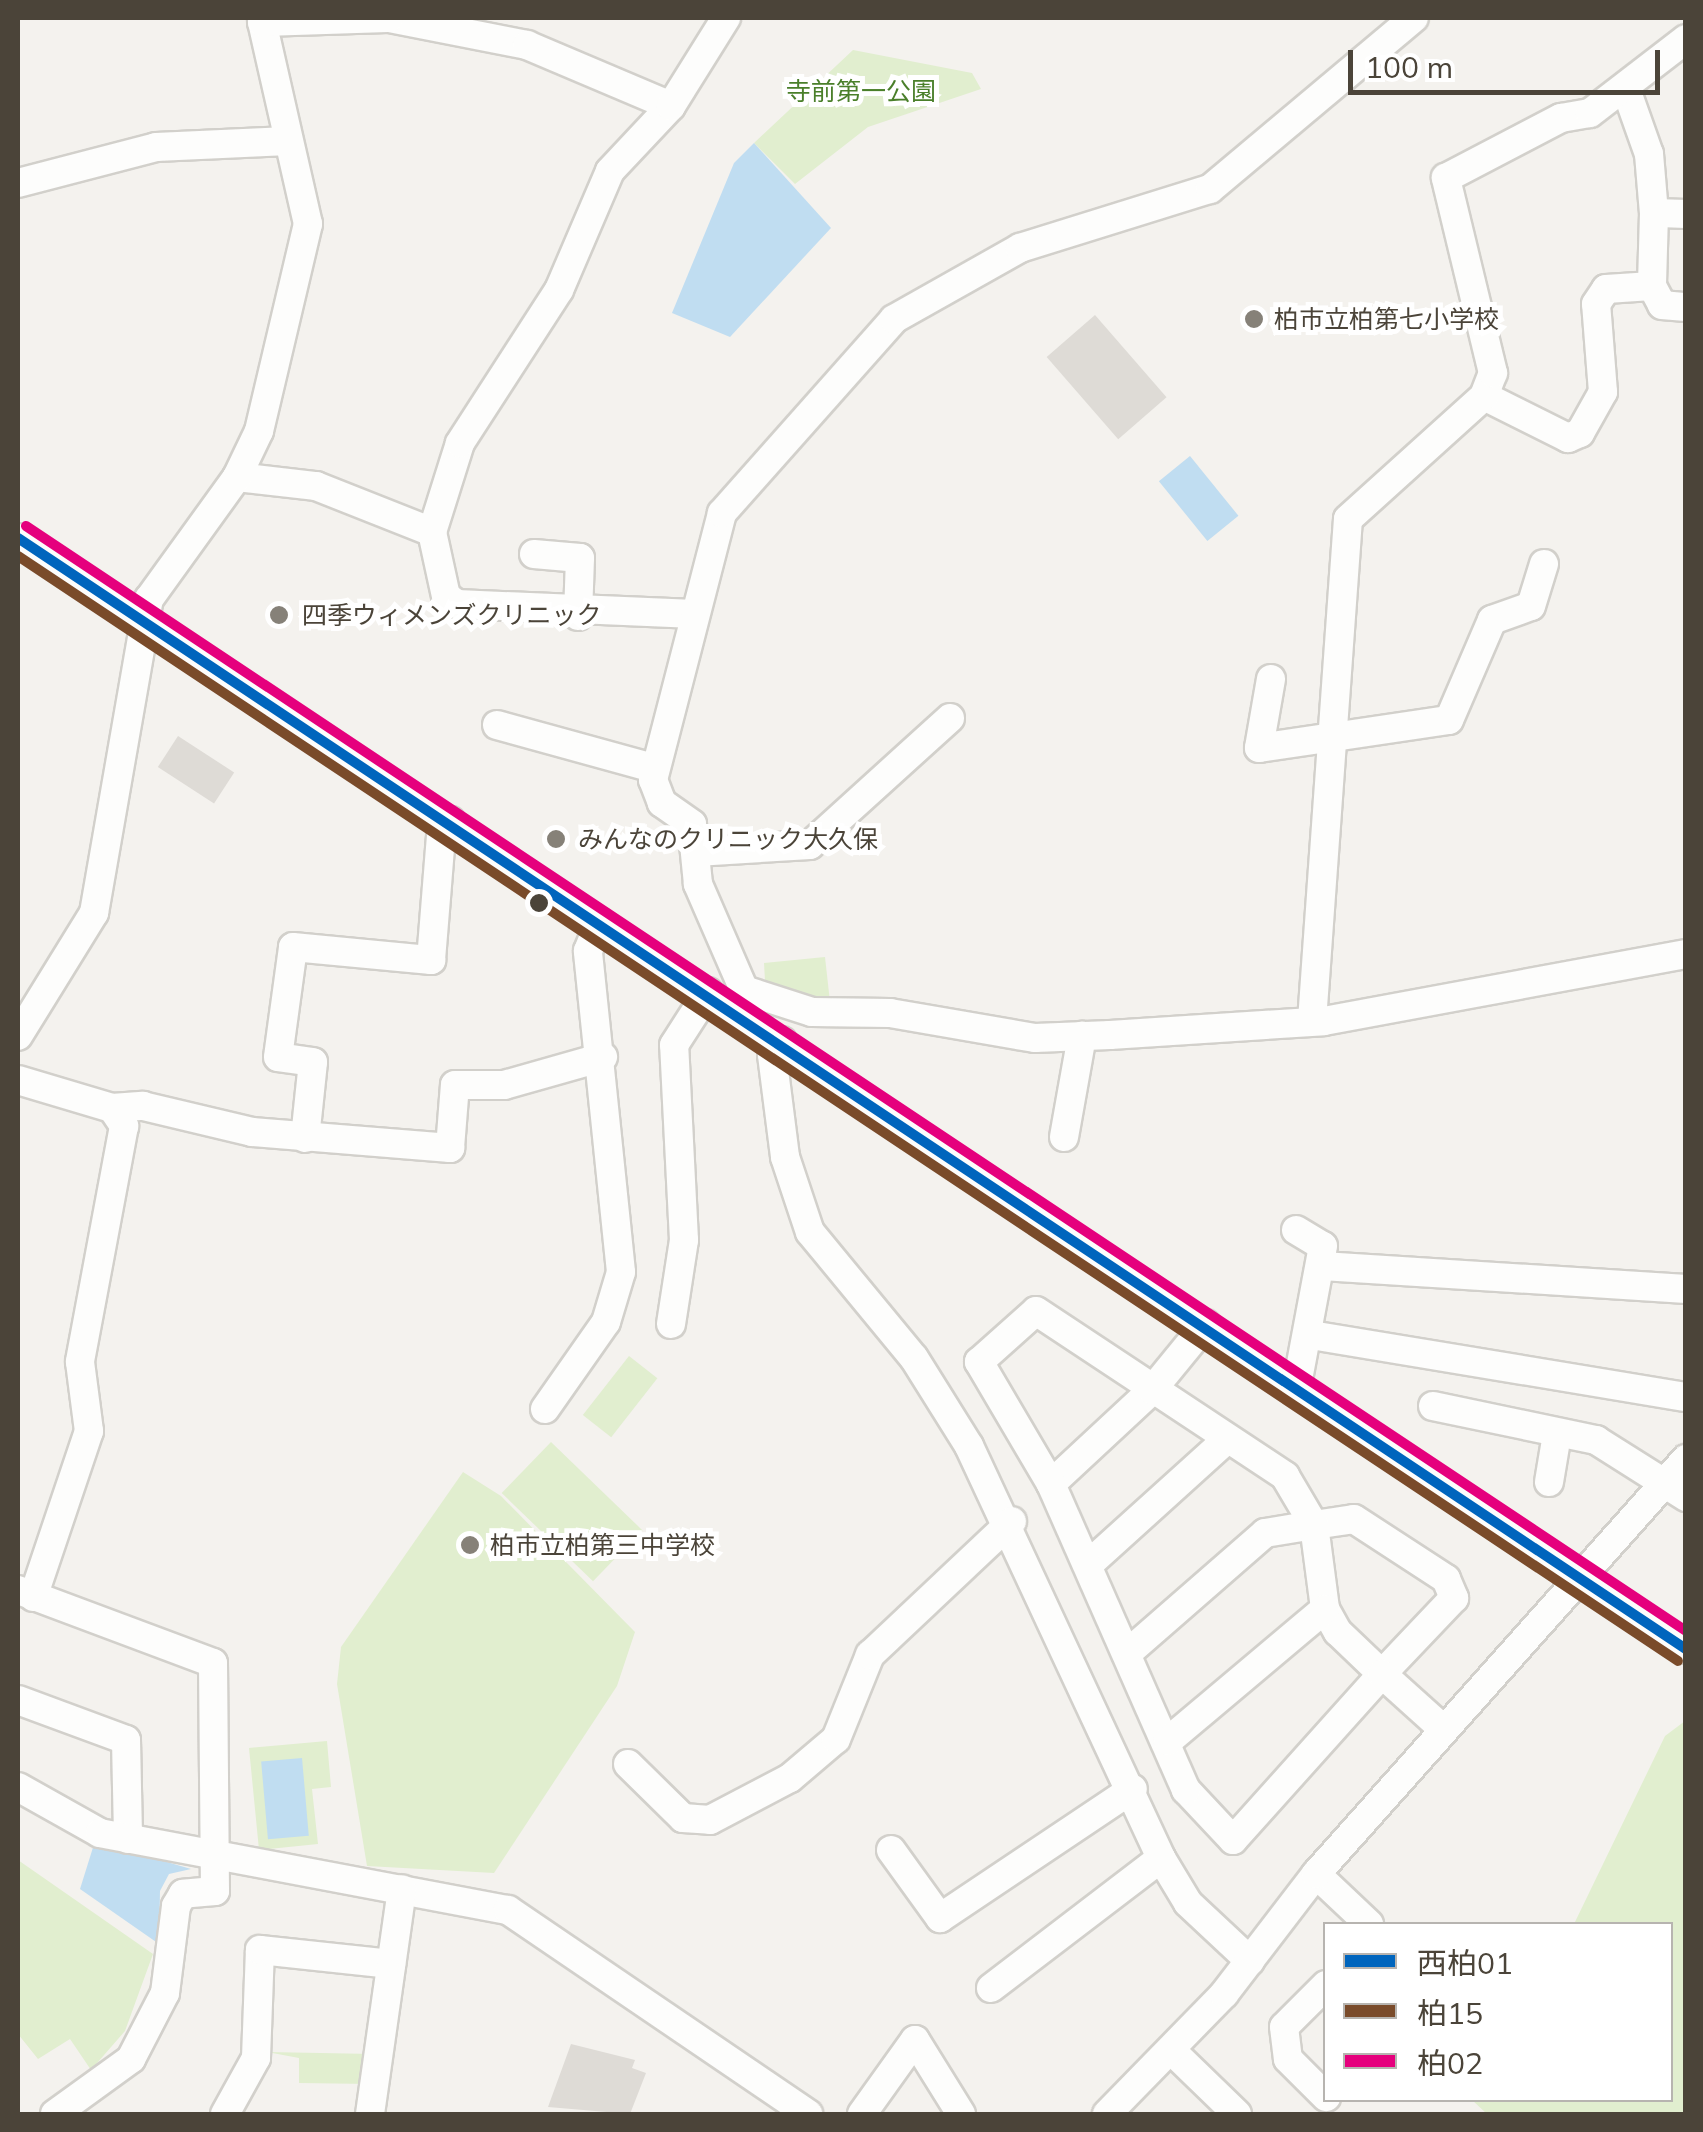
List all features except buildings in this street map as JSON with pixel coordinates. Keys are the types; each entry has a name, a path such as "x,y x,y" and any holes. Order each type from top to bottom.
{"street":[{"path":"18,1036 101,890 144,618 160,580 238,478 259,431 308,224 262,22 389,18 527,45 671,106"},
{"path":"695,614 578,616 457,604 446,596 432,532 460,442 558,290 610,171 671,106 726,18"},
{"path":"1414,18 1210,189 1020,248 894,319 722,514 654,768 662,803 692,824 705,906 742,1001 782,1040 1686,1649"},
{"path":"1312,1021 1348,519 1484,396 1493,374 1446,178 1627,92 1638,72 1686,38"},
{"path":"1627,92 1649,154 1654,213 1652,286 1662,305 1686,307"},
{"path":"18,182 156,147 288,141"},
{"path":"1654,213 1686,214"},
{"path":"1484,396 1568,438 1580,433 1603,392 1596,304 1606,289 1652,286"},
{"path":"238,478 316,486 432,532"},
{"path":"18,538 708,992 742,1001 812,1012 1082,1036 1312,1021 1686,954"},
{"path":"534,554 580,558 578,616"},
{"path":"1271,678 1259,748 1333,742 1449,720 1492,620 1531,606 1544,564"},
{"path":"696,852 810,845 950,718"},
{"path":"497,725 654,768"},
{"path":"305,1138 313,1062 278,1057 293,947 432,960 441,835 450,820"},
{"path":"545,1410 617,1294 603,1057 588,951 600,922"},
{"path":"672,1324 684,1240 674,1045 708,992"},
{"path":"1064,1137 1082,1036"},
{"path":"782,1040 772,1055 785,1157 810,1232 914,1358 1012,1522 1161,1858 1188,1903 1250,1961"},
{"path":"18,1080 112,1108 305,1138 450,1148 455,1085 504,1085 603,1057"},
{"path":"54,2114 131,2059 165,1992 176,1906 183,1894 215,1892 214,1663 25,1594 89,1431 80,1362 124,1126 112,1108"},
{"path":"1296,1230 1323,1246 1311,1335 1296,1385"},
{"path":"1322,1266 1686,1289"},
{"path":"1130,1650 1265,1533 1314,1525 1354,1519 1446,1578 1454,1598 1382,1674 1234,1840 1186,1790 1130,1650 1051,1484 979,1362 1036,1311 1285,1476 1314,1525 1325,1608 1382,1674 1443,1729"},
{"path":"1051,1484 1152,1390 1206,1324"},
{"path":"1311,1335 1686,1398"},
{"path":"1433,1406 1596,1440 1674,1490"},
{"path":"1549,1482 1557,1434"},
{"path":"1089,1564 1226,1440"},
{"path":"1107,2114 1171,2050 1250,1961 1316,1874 1579,1576 1674,1490 1686,1460"},
{"path":"628,1764 683,1818 696,1819 790,1778 836,1739 870,1655 1012,1522"},
{"path":"1168,1741 1325,1608"},
{"path":"18,1700 126,1740 128,1839"},
{"path":"18,1787 128,1839 216,1861 402,1889 508,1910 808,2114"},
{"path":"891,1850 940,1918 1133,1789"},
{"path":"991,1988 1161,1858"},
{"path":"1316,1874 1367,1922"},
{"path":"370,2114 380,2092 402,1889"},
{"path":"225,2114 256,2058 260,1950 391,1964"},
{"path":"1323,1987 1284,2027 1288,2059 1323,2092"},
{"path":"862,2114 915,2040 960,2114"},
{"path":"1171,2050 1237,2114"}],"green space":[{"name":"寺前第一公園","path":"853,50 972,73 981,89 868,127 795,184 754,143"},
{"path":"825,957 830,1002 765,981 764,963"},
{"path":"629,1356 657,1378 611,1437 583,1415"},
{"path":"551,1442 642,1530 593,1581 502,1493"},
{"path":"463,1472 501,1496 635,1632 617,1686 494,1873 367,1866 337,1684 341,1647"},
{"path":"1685,1721 1685,2114 1487,2114 1474,2102 1673,2102 1673,1922 1575,1922 1665,1736"},
{"path":"327,1741 331,1787 312,1789 318,1844 259,1850 249,1748"},
{"path":"18,1860 153,1954 125,2031 91,2070 70,2039 38,2059 18,2034"},
{"path":"267,2052 374,2054 370,2084 299,2083 299,2058"}],"water":[{"path":"754,143 831,228 730,337 672,313 734,163"},
{"path":"1190,456 1238,516 1207,541 1159,481"},
{"path":"302,1758 309,1836 268,1839 261,1762"},
{"path":"95,1841 191,1869 169,1874 160,1891 159,1944 80,1889"}],"transit line":[{"name":"柏02","path":"26,526 1686,1631"},
{"name":"西柏01","path":"18,538 1686,1649"},
{"name":"柏15","path":"18,556 1678,1661"}],"place":[{"name":"柏市立柏第七小学校","path":"1254,319"},
{"name":"四季ウィメンズクリニック","path":"279,615"},
{"name":"みんなのクリニック大久保","path":"556,839"},
{"name":"柏市立柏第三中学校","path":"470,1545"}]}
